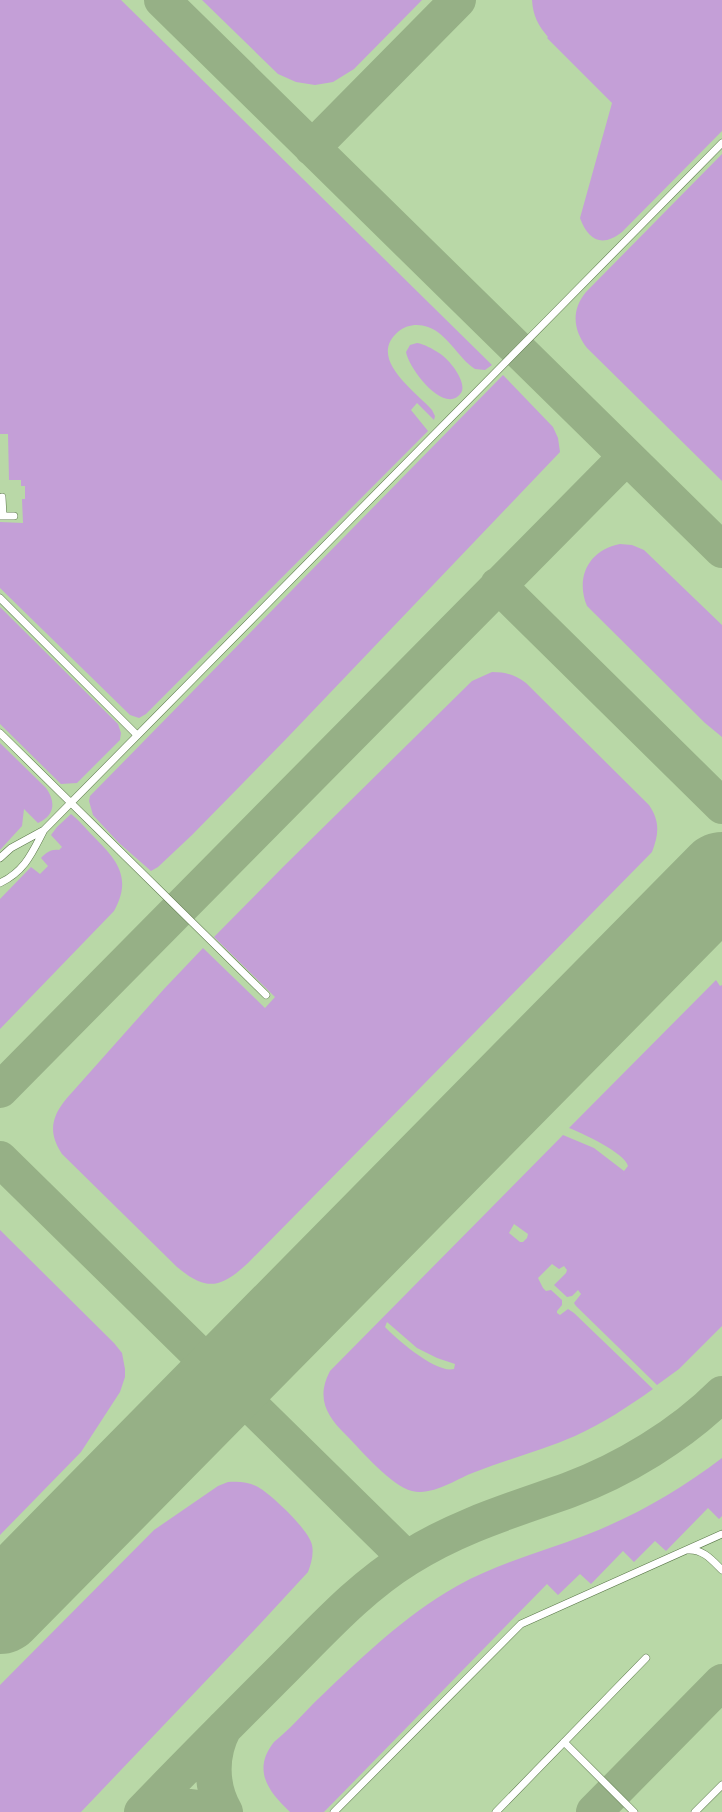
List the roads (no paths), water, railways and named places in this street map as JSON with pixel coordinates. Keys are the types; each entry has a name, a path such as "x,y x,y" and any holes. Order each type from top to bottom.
{"lane":[{"path":"0,858 11,848 44,830 722,143"},
{"path":"2,497 1,516 14,516"},
{"path":"0,598 137,735"},
{"path":"0,733 266,995"},
{"path":"0,883 13,877 28,861 44,830"},
{"path":"334,1812 519,1628 521,1624 722,1534"},
{"path":"685,1550 694,1549 706,1554 722,1570"},
{"path":"496,1812 646,1658"},
{"path":"564,1742 634,1812"},
{"path":"695,1812 722,1785"}]}
